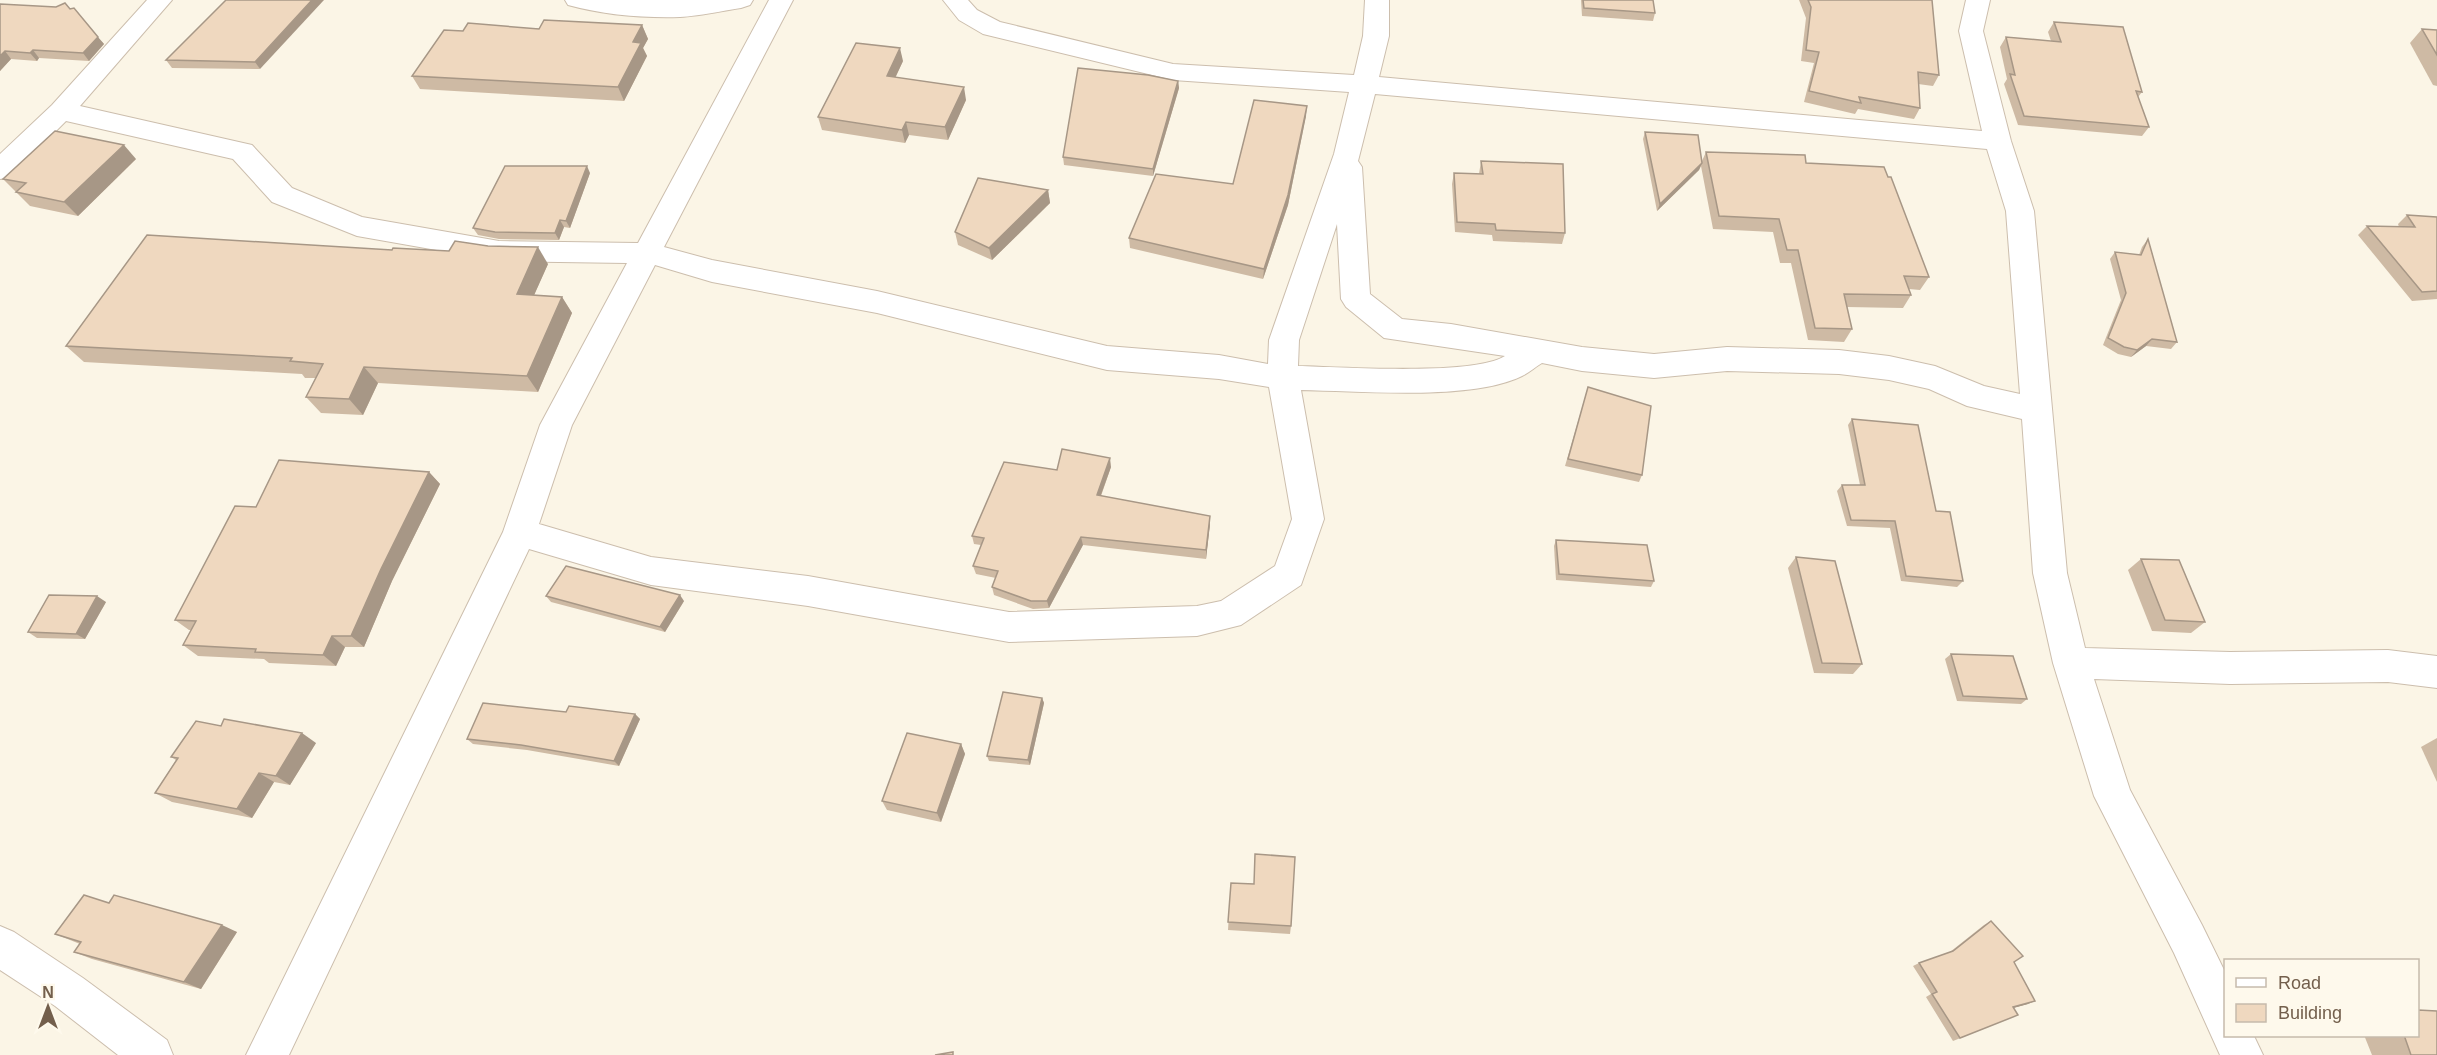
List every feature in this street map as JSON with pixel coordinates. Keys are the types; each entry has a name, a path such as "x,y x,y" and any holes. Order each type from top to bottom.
{"street":[{"path":"3,165 61,111 160,0"},
{"path":"577,0 623,7 682,9 741,0"},
{"path":"267,1055 520,532 556,424 781,0"},
{"path":"955,0 968,15 992,28 1173,72 1362,84 1998,141"},
{"path":"520,532 651,571 808,591 1009,627 1197,621 1229,615 1289,575 1308,519 1283,378 1284,340 1347,154 1362,84 1376,36 1377,0"},
{"path":"1978,0 1971,31 1998,141 2020,211 2050,573 2071,663 2113,796 2188,939 2224,1016"},
{"path":"61,111 242,152 282,195 357,226 499,251 649,252 712,271 878,302 1107,358 1219,367 1283,378 1392,380 1475,378 1511,368 1537,351"},
{"path":"1347,154 1356,299 1395,330 1451,335 1582,359 1654,366 1727,359 1839,362 1890,368 1935,378 1978,397 2035,410"},
{"path":"2071,663 2230,668 2388,666 2437,672"},
{"path":"0,946 69,992 152,1055"},
{"path":"2234,1037 2242,1055"}],"building":[{"path":"226,0 312,0 255,62 166,60"},
{"path":"1583,0 1653,0 1655,13 1584,8"},
{"path":"1808,0 1932,0 1939,75 1918,72 1920,108 1859,97 1861,103 1809,91 1819,52 1806,50 1811,7"},
{"path":"65,3 70,9 74,8 98,37 83,53 5,51 0,56 0,4 56,7"},
{"path":"544,20 642,25 633,42 641,43 618,87 412,76 444,30 463,31 468,23 539,29"},
{"path":"2054,22 2123,27 2142,92 2136,91 2149,127 2024,116 2010,74 2015,75 2006,37 2061,42"},
{"path":"2422,29 2437,30 2437,55"},
{"path":"856,43 900,48 887,76 964,87 945,127 906,122 902,130 818,117"},
{"path":"1078,68 1148,75 1178,81 1153,169 1063,157"},
{"path":"1254,100 1307,106 1288,195 1264,269 1129,238 1156,174 1233,184"},
{"path":"55,131 124,145 64,202 16,192 26,183 3,179"},
{"path":"1645,132 1698,135 1702,163 1660,204"},
{"path":"1706,152 1805,155 1806,163 1884,167 1888,177 1891,177 1929,277 1904,276 1911,295 1844,294 1852,329 1815,328 1798,250 1787,250 1779,219 1719,216"},
{"path":"1481,161 1563,164 1565,233 1496,230 1495,224 1457,222 1454,173 1483,174"},
{"path":"505,166 587,166 566,221 560,220 555,233 495,232 473,228"},
{"path":"978,178 1048,190 989,248 955,232"},
{"path":"2407,215 2437,217 2437,291 2422,292 2367,226 2415,227"},
{"path":"147,235 392,250 393,248 449,251 455,241 488,246 538,247 517,294 562,297 527,376 364,367 349,399 306,397 323,364 290,361 292,358 66,346"},
{"path":"2148,239 2177,342 2152,339 2137,350 2124,347 2108,338 2126,293 2115,252 2141,255"},
{"path":"1588,387 1651,406 1642,475 1568,459"},
{"path":"1852,419 1918,425 1936,511 1950,512 1963,581 1906,576 1895,521 1851,520 1842,485 1865,485"},
{"path":"1062,449 1110,458 1097,495 1210,516 1206,550 1081,537 1047,601 1031,601 992,587 998,571 973,566 984,538 972,536 1004,462 1057,470"},
{"path":"279,460 429,472 351,636 332,636 323,655 255,652 256,649 183,645 196,621 175,620 235,506 256,507"},
{"path":"1556,540 1647,545 1654,581 1559,574"},
{"path":"1796,557 1835,561 1862,664 1822,663"},
{"path":"2141,559 2179,560 2205,622 2165,620"},
{"path":"566,566 680,595 660,627 546,596"},
{"path":"49,595 97,596 76,634 28,632"},
{"path":"1951,654 2013,656 2027,699 1963,696"},
{"path":"1003,692 1042,698 1028,760 987,756"},
{"path":"483,703 566,712 569,706 635,714 614,761 521,745 467,739"},
{"path":"224,719 302,733 276,776 259,773 237,809 155,793 178,758 171,757 196,721 221,726"},
{"path":"907,733 961,744 937,813 882,801"},
{"path":"1255,854 1295,857 1291,926 1228,922 1231,883 1254,884"},
{"path":"84,895 109,903 114,895 222,925 184,982 74,952 81,942 55,934"},
{"path":"1991,921 2023,956 2014,962 2035,1001 2013,1007 2018,1015 1960,1038 1932,994 1937,992 1919,963 1953,951"},
{"path":"2419,1010 2437,1011 2437,1055 2411,1055 2405,1037 2419,1037"},
{"path":"953,1052 953,1055 935,1055"}]}
